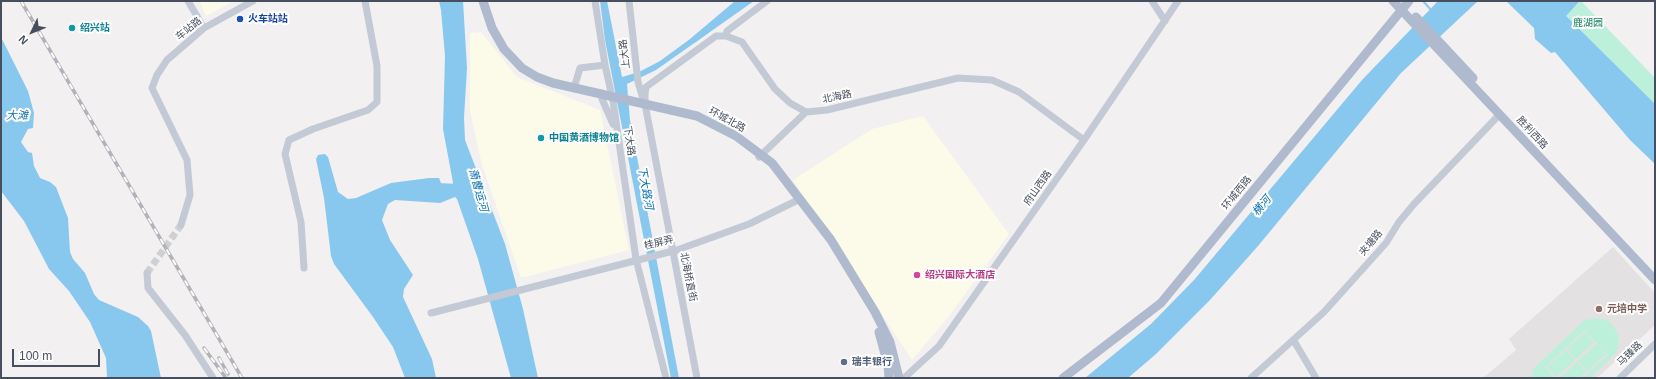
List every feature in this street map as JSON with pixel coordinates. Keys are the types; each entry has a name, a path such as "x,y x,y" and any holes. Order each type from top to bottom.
{"main road":[{"name":"环城北路","path":"479,1 489,30 501,51 520,71 534,81 550,87 697,116 736,136 772,163 826,241 873,318 883,342 890,378"},
{"name":"环城北路","path":"483,1 492,28 504,49 522,68 553,83 606,98"},
{"name":"胜利西路","path":"1393,1 1404,4 1655,271"},
{"name":"胜利西路","path":"1404,4 1411,22 1655,280"},
{"name":"环城西路","path":"1063,378 1161,303 1404,4"},
{"name":"环城北路","path":"798,200 831,240 875,312 890,342 899,378"}],"street":[{"path":"188,1 204,28"},
{"name":"车站路","path":"181,225 190,195 187,160 152,88 156,75 167,60 204,28 253,1"},
{"path":"304,268 301,222 285,154 289,140 313,129 368,110 377,102 377,66 365,1"},
{"name":"下大路","path":"594,1 617,131 636,259 666,378"},
{"name":"上大路","path":"628,1 641,106"},
{"path":"726,36 727,31 767,1"},
{"path":"1152,1 1165,21"},
{"name":"府山西路","path":"904,378 939,346 1084,140 1178,1"},
{"path":"641,106 646,88 716,36 726,36 742,42 776,89 790,103 806,112 761,156"},
{"path":"574,88 580,68 605,65"},
{"name":"北海路","path":"806,112 826,110 958,78 992,80 1019,92 1084,140"},
{"path":"606,98 617,131"},
{"name":"北海桥直街","path":"641,106 672,250 697,378"},
{"name":"夹塘路","path":"1251,378 1294,341 1324,312 1386,243 1399,222 1414,204 1499,115"},
{"name":"桂屏弄","path":"431,313 672,250 749,224 798,200"},
{"path":"147,273 148,288 184,335 213,378"},
{"path":"1294,341 1316,378"},
{"name":"马臻路","path":"1620,378 1655,344"}],"shaded area":[{"path":"199,1 234,1 206,16"},
{"name":"中国黄酒博物馆","path":"481,32 517,77 600,110 629,250 521,278 482,165 470,111 470,33"},
{"name":"绍兴国际大酒店","path":"923,116 1009,234 949,316 912,360 793,180 872,129"},
{"name":"元培中学","path":"1613,247 1655,293 1655,325 1597,378 1483,378 1516,350 1509,339"}],"green space":[{"name":"鹿湖园","path":"1581,1 1655,78 1655,106 1565,16"},
{"path":"1595,318 1604,319 1612,324 1617,332 1619,342 1616,353 1590,378 1583,378 1608,355 1585,330 1545,367 1555,378 1528,378 1534,373 1532,370 1585,320"},
{"path":"1585,332 1594,342 1576,359 1567,349"},
{"path":"1597,344 1606,354 1587,371 1578,361"},
{"path":"1566,350 1575,360 1556,377 1547,367"},
{"path":"1577,362 1586,372 1580,378 1560,378"}],"water":[{"name":"萧曹运河","path":"439,1 463,1 467,68 464,118 465,140 505,244 523,309 538,378 511,378 478,259 455,197 440,203 395,200 388,204 382,220 390,240 413,275 404,289 403,297 432,359 436,378 405,378 393,347 334,264 331,256 324,198 316,159 318,155 325,154 328,157 338,192 348,199 356,198 391,183 429,178 439,178 443,188 454,188 443,129 445,56"},
{"path":"600,1 607,1 622,77 639,72 660,61 690,39 735,1 754,1 656,70 627,84 630,120 679,378 671,378 605,40"},
{"name":"横河","path":"1438,1 1478,1 1401,73 1258,246 1210,300 1156,354 1128,378 1085,378 1151,324 1194,280 1362,80"},
{"path":"1506,1 1580,1 1566,16 1655,104 1655,164 1630,140 1555,52 1551,53 1535,39 1534,28"},
{"name":"大滩","path":"1,37 28,91 34,113 33,128 28,129 21,142 28,152 32,153 34,166 40,178 50,182 56,187 68,218 70,252 73,259 85,273 94,294 99,300 138,317 148,326 151,331 161,378 107,378 106,358 90,322 69,291 49,269 24,221 1,191"}],"waterway":[{"path":"1423,1 1432,11"},
{"path":"694,42 708,32"},
{"path":"436,186 461,187"}],"tunnel":[{"path":"147,273 181,225"}],"railway":[{"path":"21,1 242,378"},
{"path":"204,348 226,378"},
{"path":"219,358 228,374"}],"place":[{"name":"火车站站","path":"240,19"},
{"name":"绍兴站","path":"72,28"},
{"name":"中国黄酒博物馆","path":"541,138"},
{"name":"绍兴国际大酒店","path":"917,275"},
{"name":"元培中学","path":"1599,309"},
{"name":"瑞丰银行","path":"844,362"}],"water label":[{"name":"下大路河","path":"645,188"}]}
